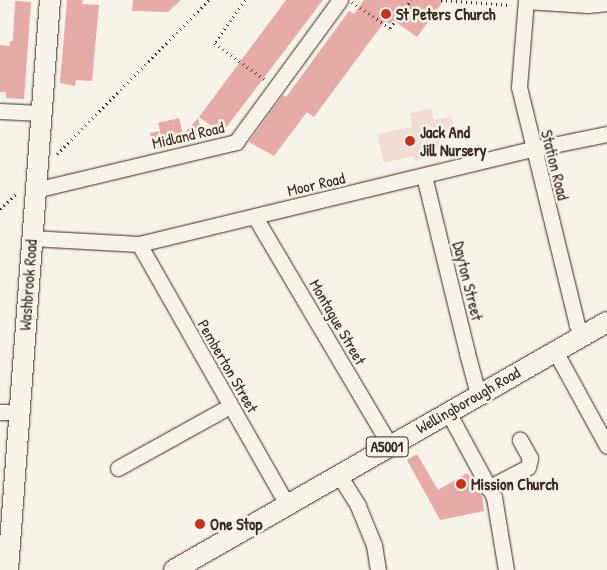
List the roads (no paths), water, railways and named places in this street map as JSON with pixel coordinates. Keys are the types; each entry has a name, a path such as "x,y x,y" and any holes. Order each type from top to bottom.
{"main road":[{"name":"Washbrook Road","path":"5,564 10,412 31,238 25,192 40,112 50,0"},
{"name":"Wellingborough Road","path":"174,570 555,350 607,322"}],"street":[{"name":"Midland Road","path":"25,192 236,142 340,0"},
{"path":"526,2 588,5 607,3"},
{"name":"Station Road","path":"526,2 519,87 576,325 582,335"},
{"path":"0,111 40,112"},
{"name":"Moor Road","path":"31,238 139,244 533,148 607,134"},
{"name":"Dayton Street","path":"424,176 467,353 476,387 481,394"},
{"name":"Montague Street","path":"255,216 390,445"},
{"name":"Pemberton Street","path":"139,244 287,505"},
{"path":"555,350 607,446"},
{"path":"118,468 230,406"},
{"path":"448,412 494,497 506,570"},
{"path":"488,488 528,467 530,458 520,440"},
{"path":"339,475 358,506 374,545 378,570"}],"place":[{"name":"St Peters Church","path":"386,14"},
{"name":"Jack And Jill Nursery","path":"410,141"},
{"name":"Mission Church","path":"461,484"},
{"name":"One Stop","path":"200,524"}]}
